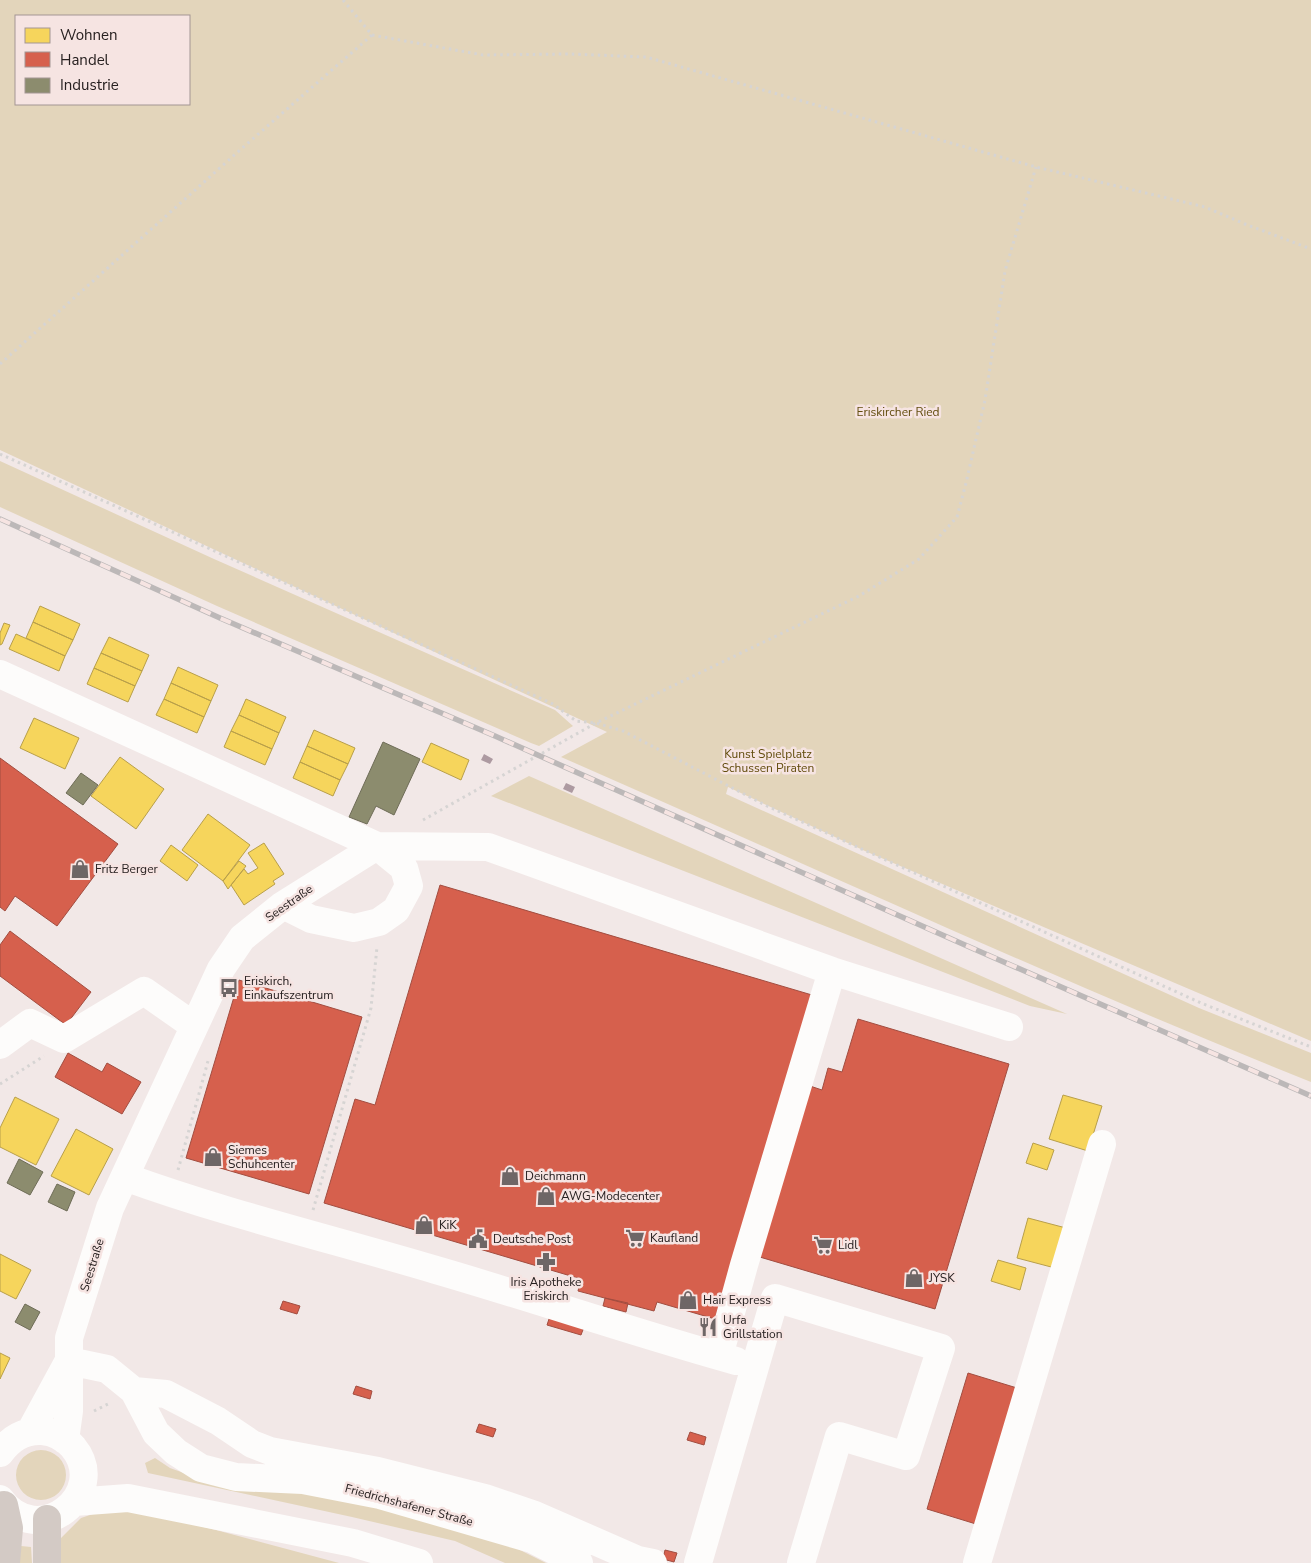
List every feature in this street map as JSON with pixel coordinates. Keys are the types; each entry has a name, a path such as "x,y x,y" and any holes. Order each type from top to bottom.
{"main road":[{"path":"2,1502 8,1528 6,1563"},
{"path":"47,1519 47,1563"}],"street":[{"path":"0,674 377,846 404,868 409,886 396,910 379,922 354,928 311,919 283,905"},
{"path":"377,846 488,847 832,972 1009,1027"},
{"name":"Seestraße","path":"65,1440 69,1411 69,1338 110,1208 220,969 242,938 283,905 377,846"},
{"path":"718,1356 832,972"},
{"path":"0,1045 30,1023 64,1039 144,991 194,1026"},
{"path":"977,1563 1102,1144"},
{"path":"125,1177 224,1211 307,1232 755,1366"},
{"path":"698,1563 774,1298 941,1348 906,1456 839,1436 801,1563"},
{"name":"Seestraße","path":"30,1432 68,1361"},
{"name":"Friedrichshafener Straße","path":"68,1361 107,1369 134,1391 156,1434 176,1452 201,1468 236,1477 304,1480 380,1495 532,1539 579,1563"},
{"path":"134,1391 166,1394 218,1421 252,1444 270,1451 378,1471 485,1498 535,1515 586,1539 638,1560 653,1563"},
{"path":"0,1453 15,1438 30,1432 47,1432 65,1440 78,1455 83,1474 81,1487 74,1502 62,1513 47,1519 28,1519 11,1511 2,1502"},
{"path":"83,1474 128,1498"},
{"path":"74,1502 128,1498 353,1543 418,1563"}],"path":[{"path":"343,0 372,35 483,55 569,54 646,57 1036,167 1205,207 1311,249"},
{"path":"0,364 372,35"},
{"path":"420,822 596,723 859,596 919,559 956,517 966,483 984,400 1005,271 1036,167"},
{"path":"0,454 554,704 576,720 596,723 623,731 767,806 1202,1003 1311,1047"},
{"path":"307,1232 371,1008 379,922"},
{"path":"0,1084 54,1050 64,1039"},
{"path":"171,1194 209,1057"},
{"path":"87,1413 134,1391"}],"green space":[{"name":"Eriskircher Ried","path":"0,0 1311,0 1311,1041 865,851 728,787 726,794 1199,1008 1311,1053 1311,1082 1028,964 561,757 607,732 0,450"},
{"path":"0,461 214,559 555,710 573,726 539,746 531,743 217,606 0,507"},
{"path":"529,776 1067,1014 1030,1006 491,796"},
{"path":"36,1450 46,1450 59,1457 66,1470 66,1480 59,1493 46,1500 36,1500 27,1496 20,1489 16,1480 16,1470 20,1461 27,1454"},
{"path":"155,1458 170,1468 206,1481 296,1489 374,1505 504,1542 546,1563 505,1563 455,1541 148,1473 145,1463"},
{"path":"102,1511 141,1512 339,1563 53,1563 61,1538 81,1518"},
{"path":"21,1546 31,1547 32,1563 19,1563"}],"building: Wohnen":[{"path":"40,606 80,624 73,640 33,622"},
{"path":"33,622 73,640 65,656 26,638"},
{"path":"4,623 10,625 0,645 0,633"},
{"path":"16,634 65,656 59,671 9,649"},
{"path":"109,637 149,655 142,671 101,653"},
{"path":"101,653 142,671 135,686 94,668"},
{"path":"178,667 218,685 211,701 171,683"},
{"path":"94,668 135,686 128,702 87,684"},
{"path":"171,683 211,701 204,717 164,699"},
{"path":"164,699 204,717 197,733 156,715"},
{"path":"246,699 286,717 279,733 239,715"},
{"path":"239,715 279,733 272,749 231,731"},
{"path":"34,718 79,738 65,769 20,748"},
{"path":"314,730 355,748 348,764 307,746"},
{"path":"231,731 272,749 265,765 224,747"},
{"path":"431,743 469,760 461,780 422,762"},
{"path":"307,746 348,764 340,780 300,762"},
{"path":"120,757 164,789 136,829 91,796"},
{"path":"300,762 340,780 333,796 293,778"},
{"path":"208,814 250,845 223,881 182,850"},
{"path":"264,843 284,874 273,881 275,884 244,905 231,885 244,869 248,874 258,868 248,853"},
{"path":"171,845 198,865 187,881 160,861"},
{"path":"239,861 246,866 228,889 223,881"},
{"path":"1063,1095 1102,1106 1088,1151 1049,1139"},
{"path":"15,1097 59,1119 36,1165 0,1147 0,1128"},
{"path":"76,1129 113,1149 89,1195 51,1176"},
{"path":"1033,1143 1054,1150 1047,1170 1026,1163"},
{"path":"1028,1218 1066,1228 1055,1268 1017,1258"},
{"path":"0,1254 31,1270 16,1299 0,1291"},
{"path":"998,1260 1026,1268 1020,1290 991,1281"},
{"path":"0,1353 10,1358 0,1379"}],"building: Handel":[{"path":"0,758 118,844 57,926 15,896 5,911 0,907"},
{"path":"440,885 812,995 715,1319 657,1302 654,1311 578,1291 581,1279 324,1203 355,1099 375,1105"},
{"path":"10,931 91,992 66,1025 0,976 0,945"},
{"path":"239,980 362,1017 309,1194 186,1158"},
{"path":"858,1019 1009,1064 935,1309 753,1255 804,1084 822,1090 828,1068 842,1072"},
{"path":"68,1053 102,1072 107,1063 141,1082 122,1114 55,1077"},
{"path":"605,1298 628,1303 626,1312 603,1306"},
{"path":"283,1301 300,1306 297,1314 280,1309"},
{"path":"550,1316 584,1327 581,1335 547,1325"},
{"path":"968,1373 1017,1388 976,1524 927,1509"},
{"path":"356,1386 372,1391 370,1399 353,1394"},
{"path":"479,1424 496,1429 493,1437 476,1432"},
{"path":"690,1432 706,1437 704,1445 687,1440"},
{"path":"665,1550 677,1553 674,1562 663,1559"}],"building: Industrie":[{"path":"383,742 420,759 394,815 376,806 367,824 349,817"},
{"path":"81,773 98,785 83,805 66,793"},
{"path":"19,1159 43,1172 30,1195 7,1183"},
{"path":"57,1184 75,1192 67,1211 48,1202"},
{"path":"25,1304 40,1312 30,1330 15,1322"}],"building: Sonstige":[{"path":"484,754 493,759 490,764 481,760"},
{"path":"566,783 575,787 572,793 563,789"}],"railway":[{"path":"0,519 220,618 495,736 965,945 1311,1096"}],"place":[{"name":"Fritz Berger","path":"80,869"},
{"name":"Eriskirch, Einkaufszentrum","path":"229,988"},
{"name":"Siemes Schuhcenter","path":"213,1157"},
{"name":"Deichmann","path":"510,1176"},
{"name":"AWG-Modecenter","path":"546,1196"},
{"name":"KiK","path":"424,1225"},
{"name":"Kaufland","path":"635,1238"},
{"name":"Deutsche Post","path":"478,1239"},
{"name":"Lidl","path":"823,1245"},
{"name":"Iris Apotheke Eriskirch","path":"546,1262"},
{"name":"JYSK","path":"914,1278"},
{"name":"Hair Express","path":"688,1300"},
{"name":"Urfa Grillstation","path":"708,1327"}],"park label":[{"name":"Kunst Spielplatz Schussen Piraten","path":"768,761"}]}
